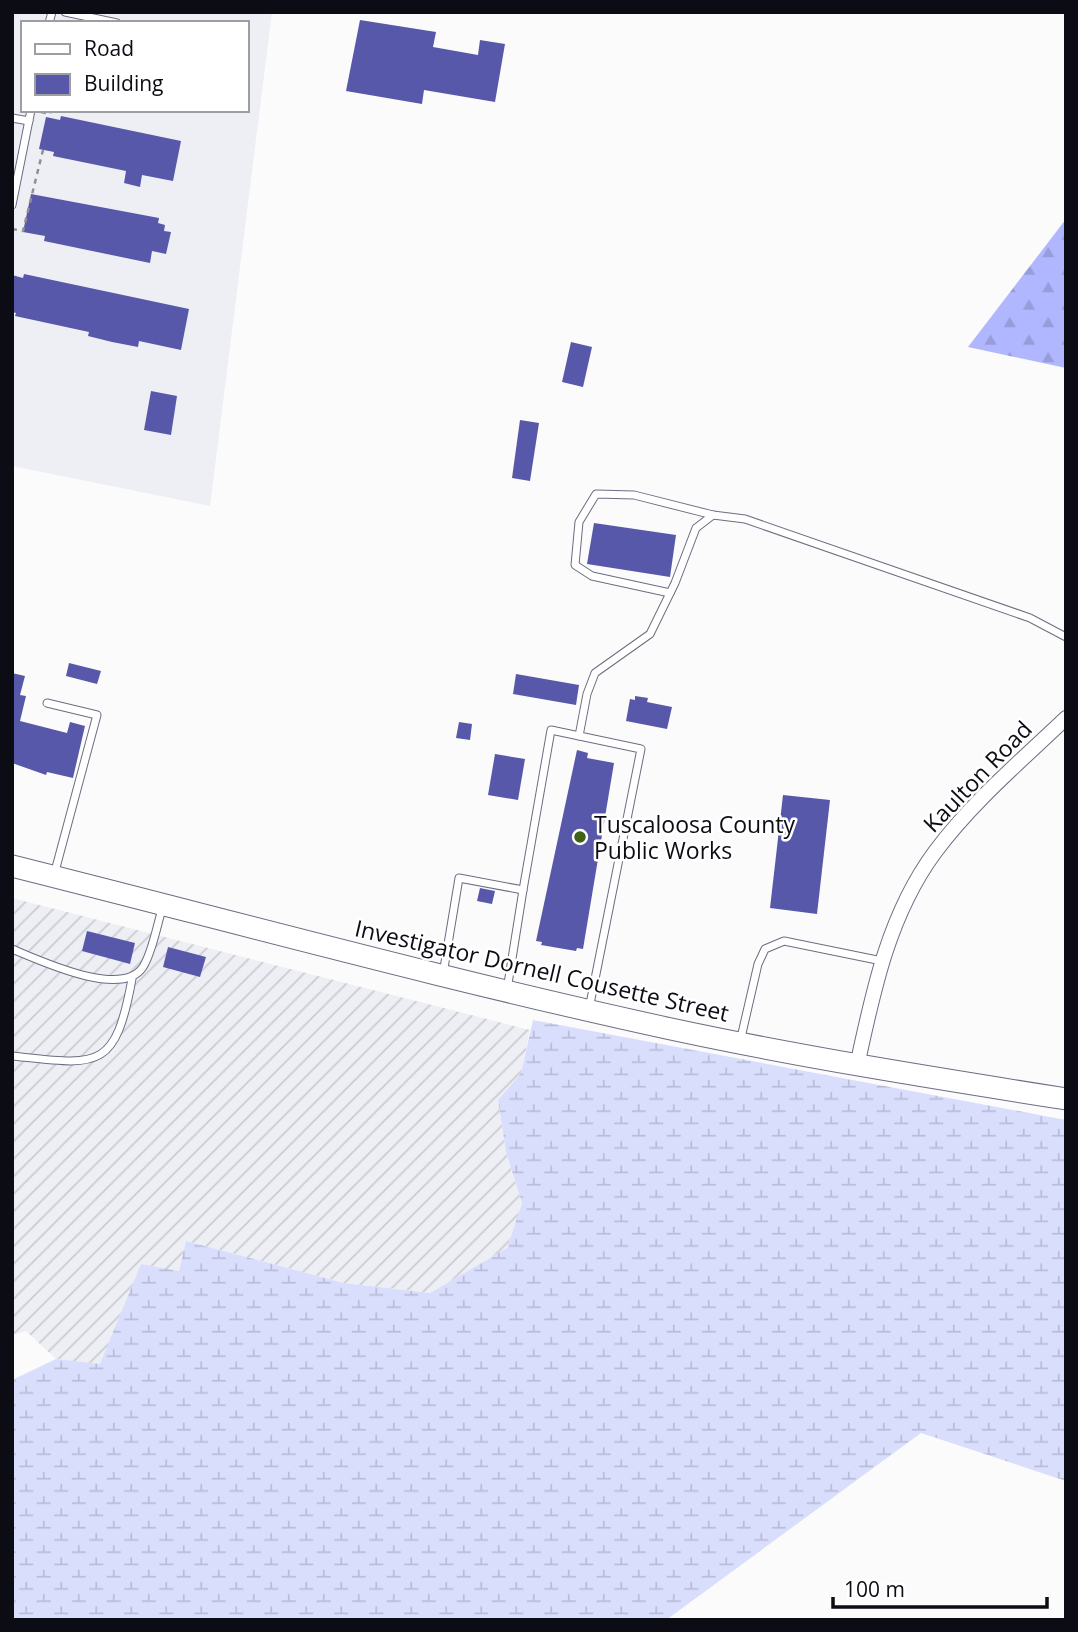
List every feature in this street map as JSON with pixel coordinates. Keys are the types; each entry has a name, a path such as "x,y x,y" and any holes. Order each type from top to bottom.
{"main road":[{"name":"Investigator Dornell Cousette Street","path":"12,866 589,1010 857,1066 1066,1099"}],"street":[{"name":"Kaulton Road","path":"857,1066 882,961 908,896 935,851 993,787 1066,718"}],"lane":[{"path":"65,12 108,21"},
{"path":"12,205 31,112"},
{"path":"12,118 29,121"},
{"path":"670,593 592,576 575,565 579,522 596,494 634,495 713,515 745,519 821,543 1030,618 1066,637"},
{"path":"579,736 587,694 595,673 650,634 696,528 713,515"},
{"path":"47,703 97,715 54,876"},
{"path":"506,991 551,730 641,749 589,1010"},
{"path":"442,975 459,878 523,890"},
{"path":"12,1056 77,1063 96,1059 110,1048 120,1030 132,979 144,967 163,905"},
{"path":"740,1042 758,964 765,949 784,942 882,961"},
{"path":"12,949 77,973 114,981 132,979"}],"path":[{"path":"12,229 23,231 43,150"}],"shaded area":[{"path":"12,12 272,12 210,506 12,466"},
{"path":"12,898 530,1030 521,1073 498,1100 506,1152 522,1203 507,1248 430,1293 344,1283 186,1241 179,1271 141,1265 100,1365 56,1359 26,1331 12,1335"}],"green space":[{"path":"1066,219 1066,368 968,347"},
{"path":"533,1020 1066,1120 1066,1481 921,1433 666,1620 12,1620 12,1380 56,1359 100,1364 141,1264 179,1271 186,1241 344,1283 430,1293 507,1248 522,1203 506,1152 498,1100 521,1073"}],"building":[{"path":"360,20 436,32 433,47 478,55 480,40 505,44 495,102 424,90 422,104 346,91"},
{"path":"61,116 181,141 173,181 142,175 140,187 124,183 126,171 53,156 54,152 39,149 46,117 60,120"},
{"path":"31,194 159,218 158,223 165,225 164,231 171,232 166,254 152,251 150,263 44,241 45,236 23,232"},
{"path":"24,274 189,309 181,350 139,341 138,347 112,342 88,336 89,332 15,316 16,313 12,312 12,275 23,278"},
{"path":"571,342 592,347 583,387 562,382"},
{"path":"151,391 177,396 171,435 144,430"},
{"path":"520,420 539,423 530,481 512,478"},
{"path":"594,523 676,535 670,577 587,564"},
{"path":"69,663 101,671 97,684 66,676"},
{"path":"12,673 25,676 20,695 26,696 20,721 67,733 70,722 85,726 73,778 47,772 46,775 12,763"},
{"path":"516,674 579,685 576,705 513,694"},
{"path":"635,696 648,698 647,702 672,707 667,729 626,721 630,699 635,700"},
{"path":"459,722 472,724 470,740 456,738"},
{"path":"577,750 588,753 587,758 614,763 583,949 577,948 576,951 541,945 542,942 536,941"},
{"path":"495,754 525,759 518,800 488,795"},
{"path":"783,795 830,800 817,914 770,908"},
{"path":"480,888 495,891 492,904 477,901"},
{"path":"87,931 135,943 130,964 82,951"},
{"path":"168,947 206,957 200,977 163,967"}],"place":[{"name":"Tuscaloosa County Public Works","path":"580,837"}]}
